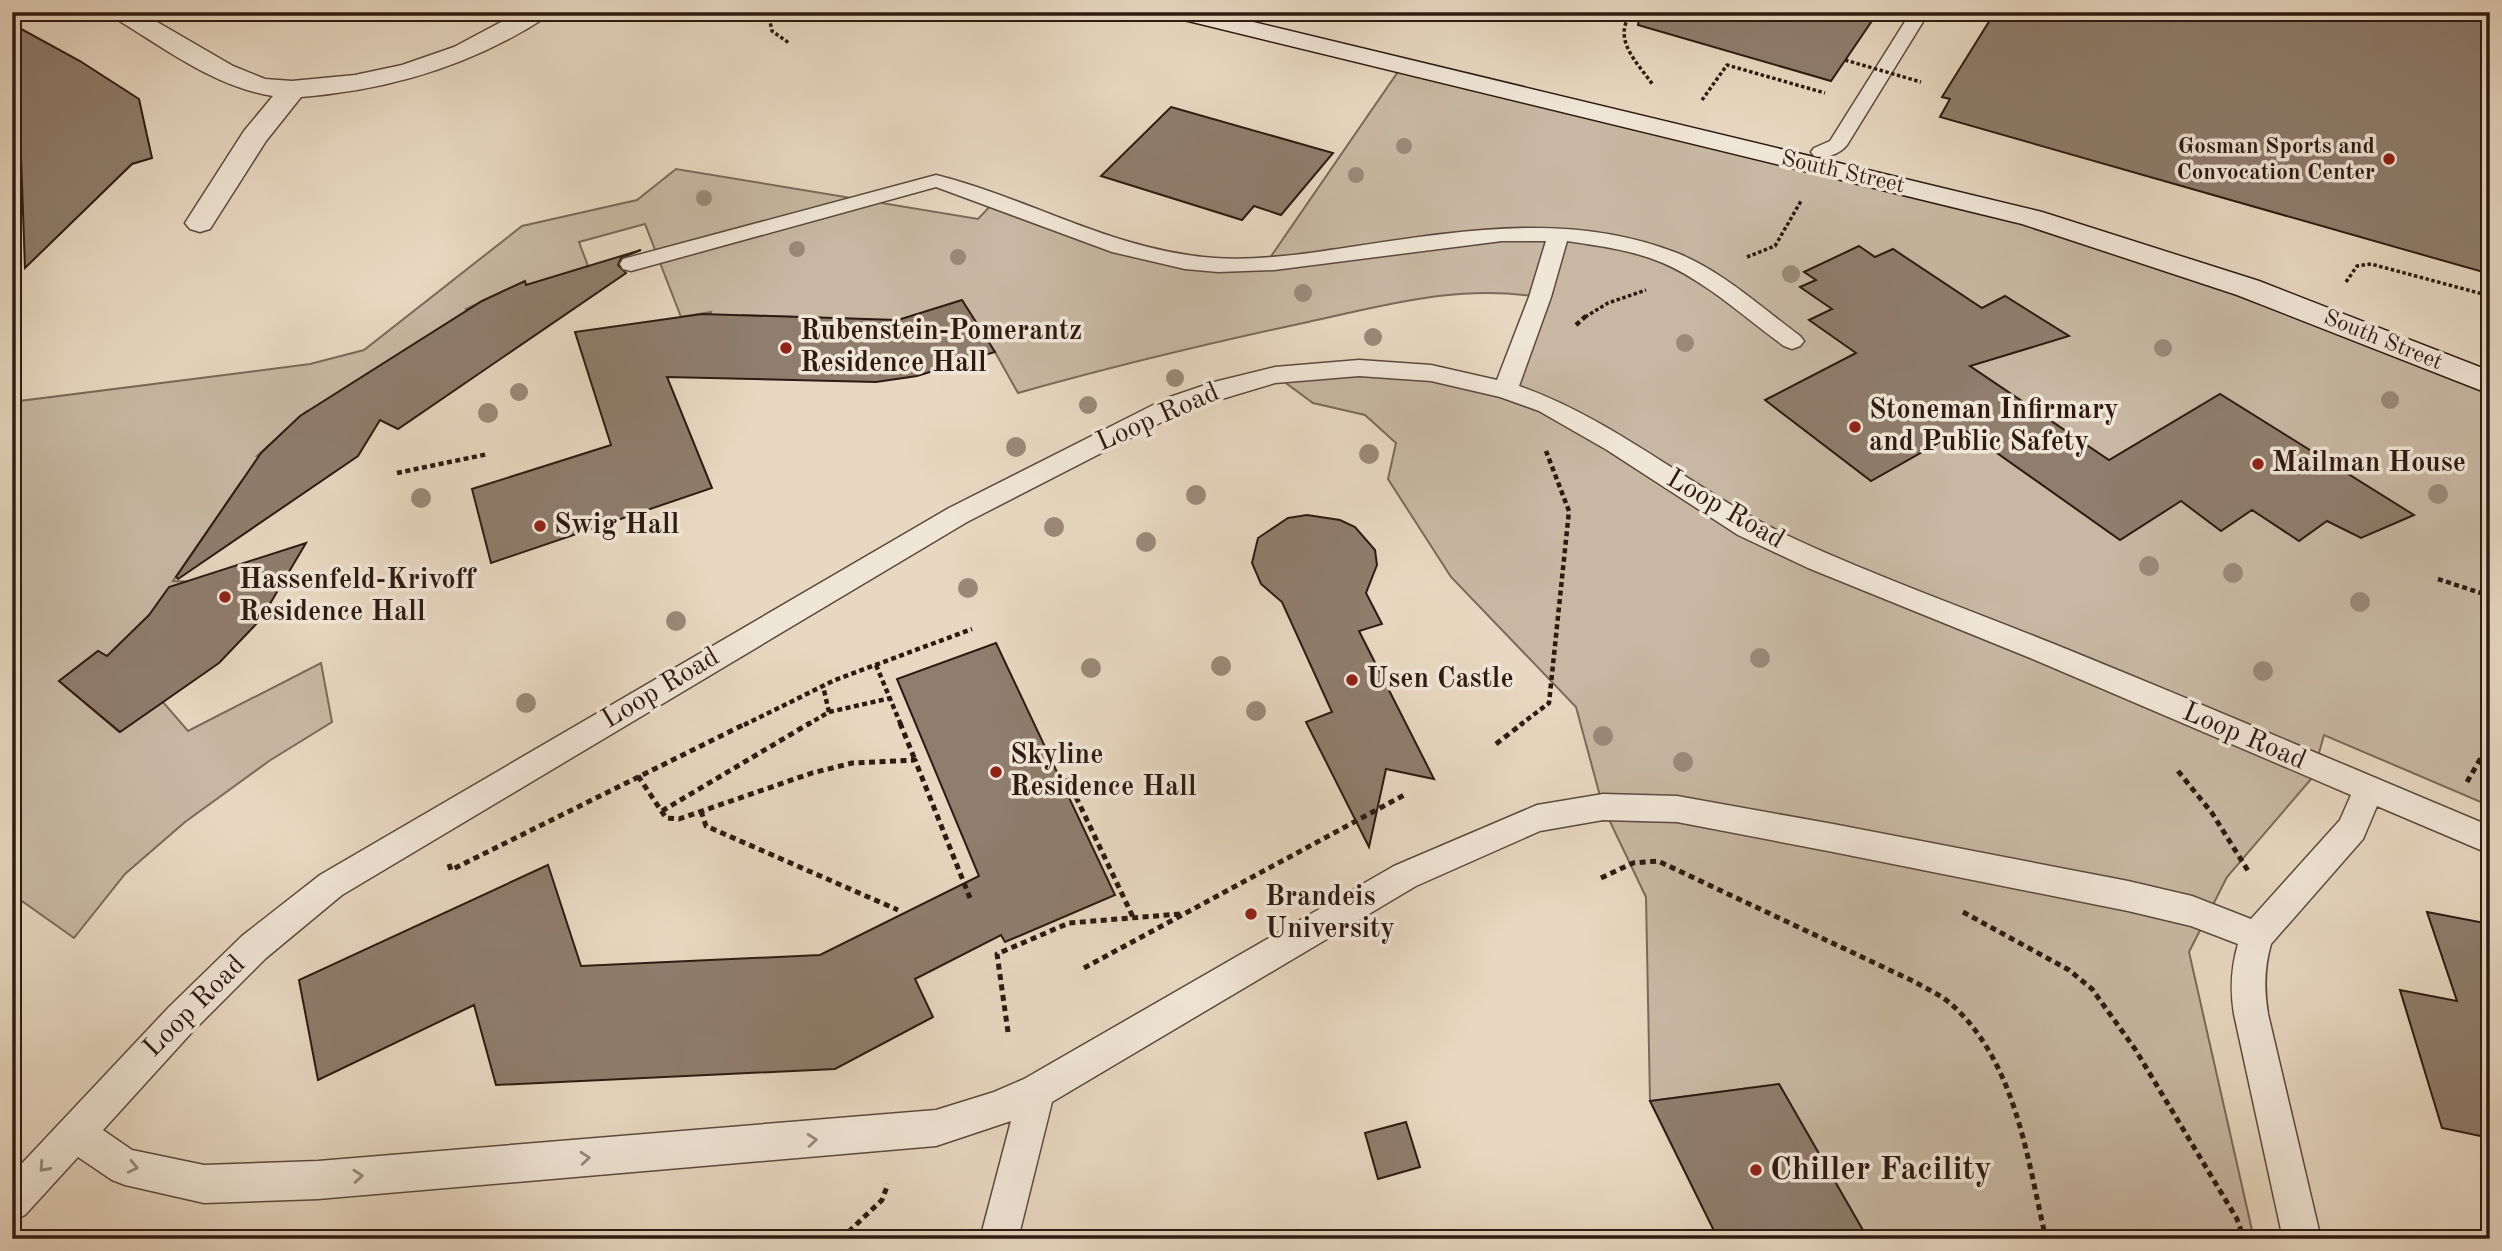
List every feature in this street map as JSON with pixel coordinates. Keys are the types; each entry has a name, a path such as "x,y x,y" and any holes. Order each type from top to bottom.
{"main road":[{"path":"121,12 229,74 258,85 293,89 370,80 433,65 477,48 537,12"},
{"name":"South Street","path":"1180,12 2032,218 2248,288 2490,383"},
{"path":"200,223 254,137 293,89"}],"lane":[{"path":"1821,152 1837,145 1920,12"},
{"path":"631,264 936,181 960,187 1112,244 1163,257 1215,265 1306,261 1463,237 1558,236 1639,246 1672,259 1700,275 1791,341"},
{"path":"1506,390 1540,297 1558,236"},
{"name":"Loop Road","path":"12,1202 181,1019 254,947 331,885 511,781 726,650 970,509 1177,404 1223,388 1275,375 1359,368 1431,373 1506,390 1548,405 1616,444 1747,528 2490,840"},
{"path":"2302,1239 2247,987 2249,962 2257,936 2352,829 2368,791"},
{"path":"75,1133 125,1167 204,1184 318,1180 911,1132 963,1121 1037,1091 1405,876 1537,818 1602,807 1677,809 1847,841 2192,911 2257,936"},
{"path":"999,1239 1037,1091"}],"path":[{"path":"771,12 769,17 772,31 789,43"},
{"path":"1632,12 1624,22 1623,42 1654,87"},
{"path":"1845,60 1921,82"},
{"path":"1700,102 1727,65 1863,104"},
{"path":"1571,330 1586,315 1626,296 1700,275 1775,246 1801,202"},
{"path":"2354,270 2363,264 2379,265 2490,296"},
{"path":"1496,744 1549,703 1569,511 1545,448"},
{"path":"397,473 488,454"},
{"path":"2438,579 2490,596"},
{"path":"445,857 452,870 823,686 972,629"},
{"path":"876,665 970,898"},
{"path":"823,686 829,712"},
{"path":"662,811 829,712 891,698"},
{"path":"2466,791 2469,772 2486,754 2490,742"},
{"path":"638,776 666,818 679,819 852,763 915,760"},
{"path":"2178,771 2212,813 2251,874"},
{"path":"1067,778 1133,917"},
{"path":"1084,968 1406,794"},
{"path":"701,811 706,826 898,910"},
{"path":"1601,878 1633,863 1658,861 1913,981 1949,1002 1980,1035 1998,1068 2019,1129 2046,1239"},
{"path":"1961,911 2069,970 2092,989 2149,1072 2237,1219 2245,1239"},
{"path":"1008,1032 997,954 1069,923 1184,913"},
{"path":"841,1239 882,1200 888,1184"}],"shaded area":[{"path":"1402,66 2032,218 2490,383 2490,806 2324,735 2312,778 2227,877 2189,952 2254,1239 1868,1239 1779,1084 1650,1101 1646,897 1603,807 1576,707 1451,577 1388,479 1396,443 1365,415 1313,403 1275,375 1359,368 1505,390 1539,297 1480,293 1394,303 1198,347 1018,393 995,352 940,320 883,324 856,319 743,315 740,319 709,319 711,312 681,317 645,224 579,242 588,266 527,287 525,282 466,309 470,312 314,414 307,411 257,456 266,457 250,482 241,482 173,581 196,582 114,661 98,651 59,681 119,732 163,702 188,731 321,663 332,722 269,761 185,822 125,874 74,938 12,894 12,402 310,364 364,350 522,226 637,200 676,169 978,219 995,201 1163,257 1265,265"}],"building":[{"path":"1640,12 1878,12 1831,81 1638,25"},
{"name":"Gosman Sports and Convocation Center","path":"1995,12 2490,12 2490,274 1940,117 1950,99 1942,97"},
{"path":"12,24 80,61 139,99 152,158 132,164 25,268 20,128 12,123"},
{"path":"1171,107 1333,153 1281,215 1254,206 1242,220 1101,176"},
{"path":"1859,246 1875,257 1893,249 1982,308 2005,296 2069,336 1970,366 2109,460 2220,394 2414,515 2361,538 2327,521 2299,541 2252,510 2221,531 2181,501 2120,540 1963,429 1871,481 1765,400 1856,353 1809,320 1832,309 1800,287 1816,280 1804,272"},
{"path":"641,250 621,258 618,265 626,273 398,429 380,420 358,456 178,579 176,577 261,453 300,416 482,301 525,281 526,285"},
{"path":"962,300 995,352 917,376 876,382 667,377 712,488 491,563 472,489 611,445 575,332 702,314 898,320"},
{"name":"Usen Castle","path":"1307,515 1340,520 1355,527 1375,550 1377,565 1366,593 1382,624 1359,631 1434,779 1386,769 1369,847 1306,722 1332,712 1282,602 1261,584 1252,563 1258,538 1288,518"},
{"path":"306,543 261,619 219,663 120,732 59,681 98,651 107,656 149,615 169,587"},
{"name":"Skyline Residence Hall","path":"996,643 1115,895 1005,942 1001,935 915,979 933,1017 835,1069 496,1085 474,1005 318,1080 299,980 548,865 581,966 820,955 979,876 897,679"},
{"path":"2427,912 2490,924 2490,1138 2442,1128 2400,990 2457,1001"},
{"name":"Chiller Facility","path":"1779,1084 1868,1239 1718,1239 1650,1101"},
{"path":"1406,1122 1420,1167 1378,1179 1365,1133"}],"place":[{"name":"Gosman Sports and Convocation Center","path":"2389,159"},
{"name":"Rubenstein-Pomerantz Residence Hall","path":"786,348"},
{"name":"Stoneman Infirmary and Public Safety","path":"1855,427"},
{"name":"Mailman House","path":"2258,464"},
{"name":"Swig Hall","path":"540,526"},
{"name":"Hassenfeld-Krivoff Residence Hall","path":"225,597"},
{"name":"Usen Castle","path":"1352,680"},
{"name":"Skyline Residence Hall","path":"996,772"},
{"name":"Brandeis University","path":"1251,914"},
{"name":"Chiller Facility","path":"1756,1170"}]}
